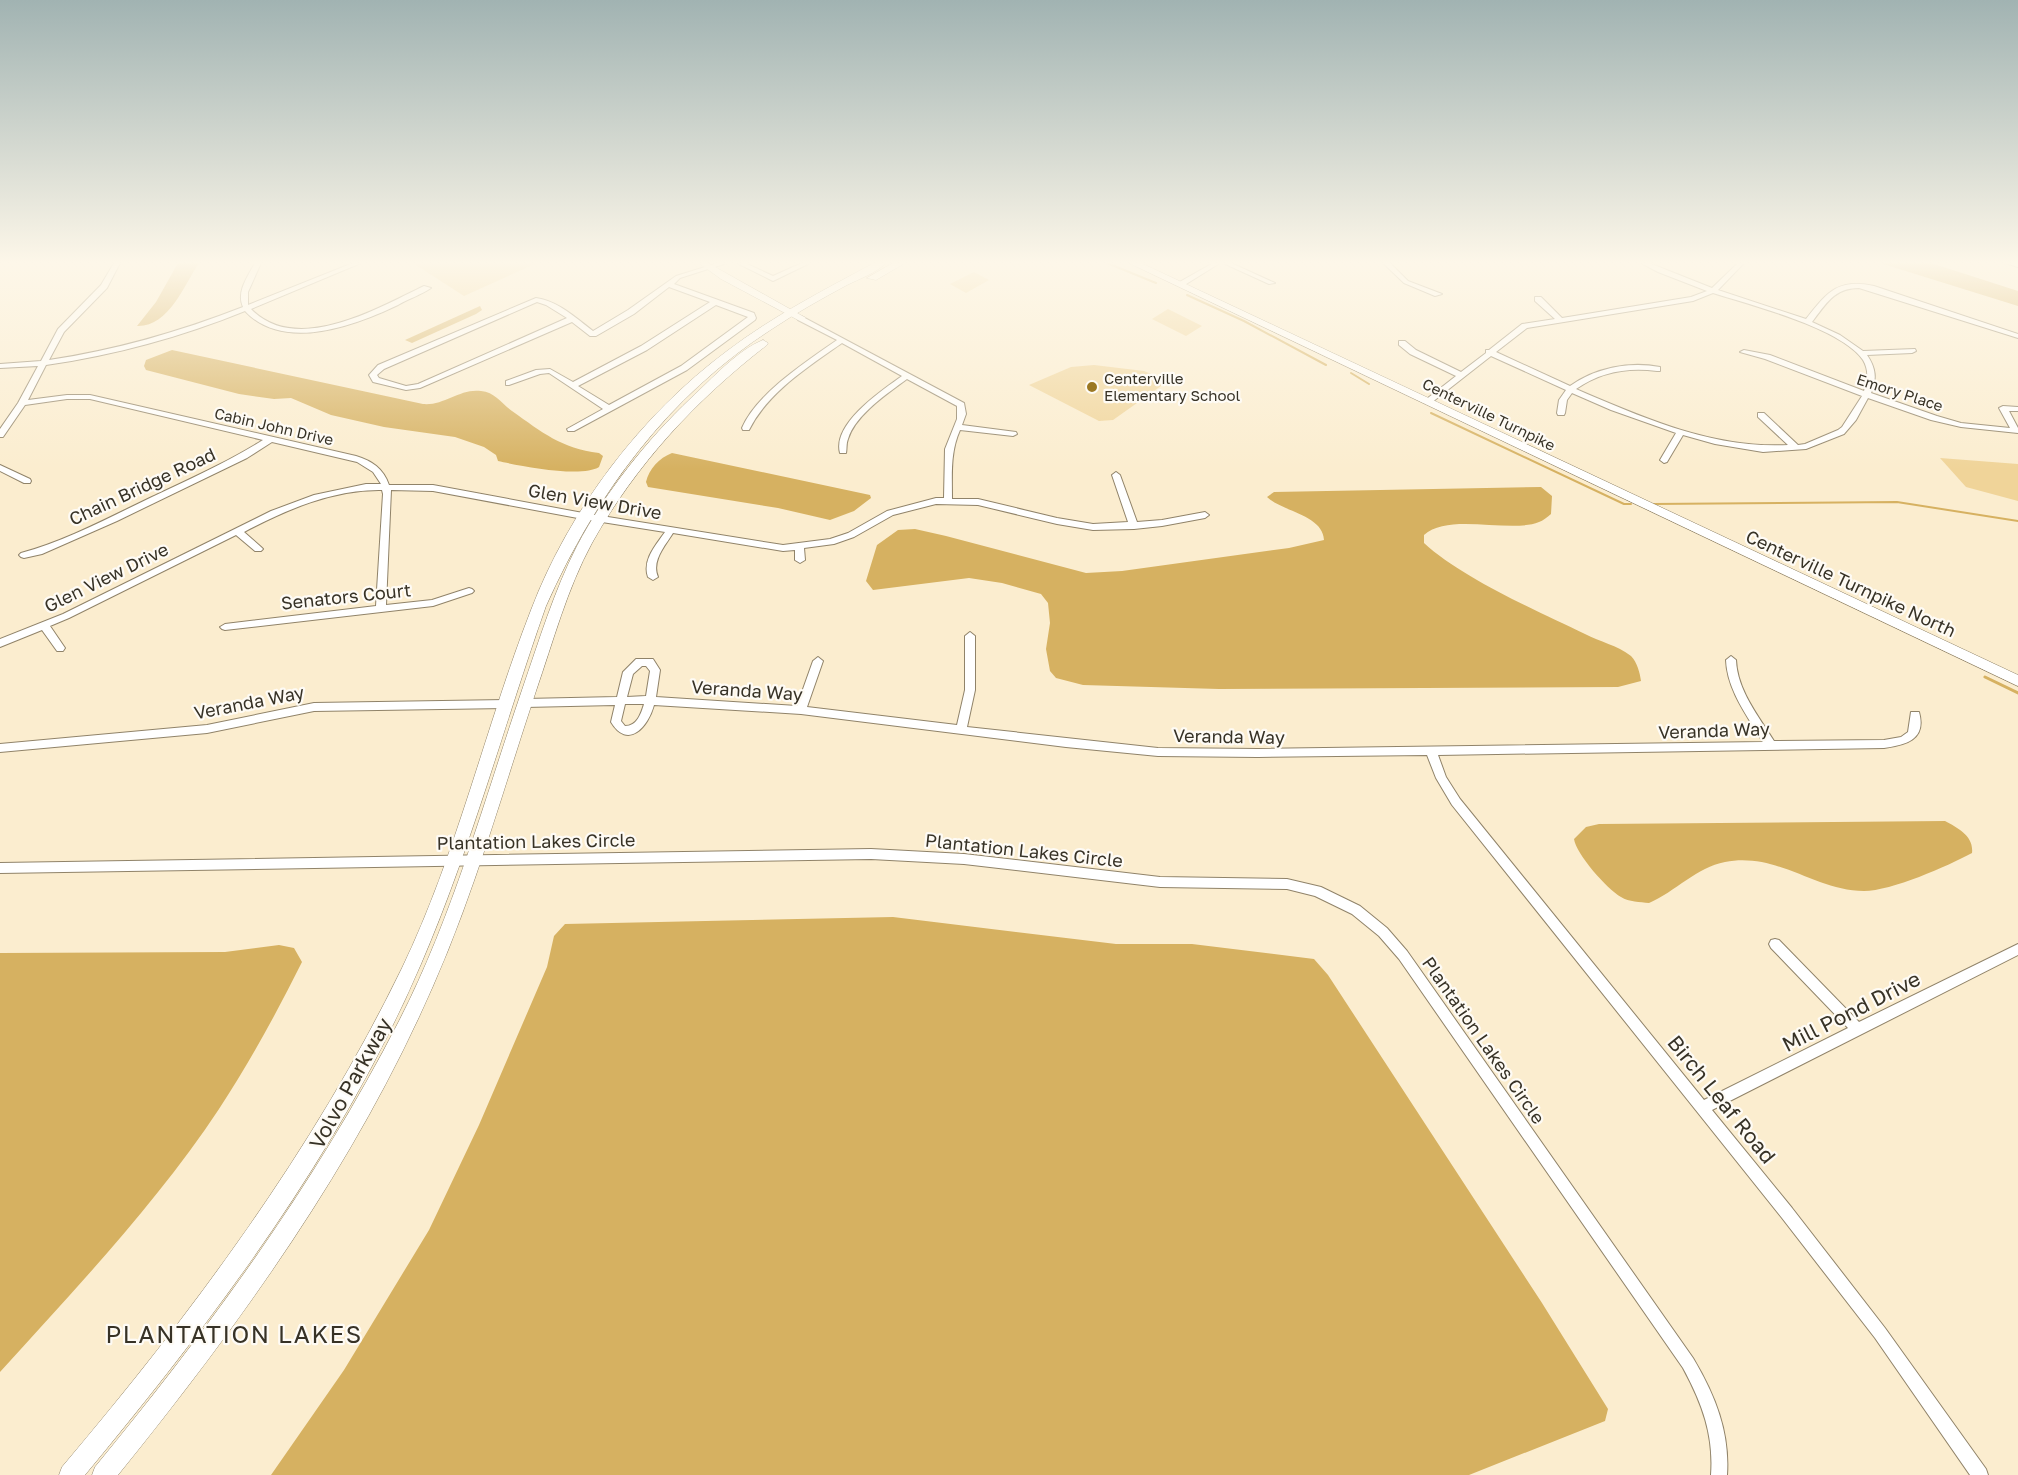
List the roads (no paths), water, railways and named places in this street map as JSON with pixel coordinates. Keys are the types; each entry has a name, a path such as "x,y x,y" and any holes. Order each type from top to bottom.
{"main road":[{"name":"Volvo Parkway","path":"70,1475 206,1306 310,1152 391,1008 432,915 452,861 528,635 556,566 583,516 616,469 672,405 735,351 767,332"},
{"name":"Volvo Parkway","path":"103,1475 227,1317 326,1171 408,1023 445,940 549,633 574,567 600,519 630,473 678,417 730,368 775,332"},
{"name":"Centerville Turnpike","path":"1281,332 1668,517"},
{"name":"Centerville Turnpike North","path":"1668,517 2018,681"}],"street":[{"path":"0,435 22,403 61,332"},
{"path":"0,366 43,363 143,343 177,332"},
{"path":"462,332 381,367 372,375 376,380 406,388 420,386 543,332"},
{"path":"573,385 644,348 669,332"},
{"path":"571,429 684,369 734,332"},
{"path":"827,332 958,401 963,410 949,455 948,500"},
{"path":"1428,401 1517,332"},
{"path":"1489,352 1679,434 1743,447 1795,447 1823,441 1842,431 1850,423 1871,386 1872,371 1861,353 1827,332"},
{"path":"746,428 749,417 777,390 842,340"},
{"path":"1402,343 1413,352 1461,375"},
{"path":"1861,353 1912,351"},
{"name":"Emory Place","path":"1744,352 1767,357 1866,396 1949,422 2016,430"},
{"path":"1560,413 1562,401 1573,389 1596,373 1639,366 1657,369"},
{"path":"509,383 545,371 553,372 609,409"},
{"path":"843,451 842,440 852,423 908,375"},
{"name":"Cabin John Drive","path":"22,403 67,397 90,397 364,461 379,471 386,486"},
{"path":"2016,430 2003,408 2018,408"},
{"path":"1761,415 1795,447"},
{"path":"957,427 1013,434"},
{"path":"1664,460 1679,434"},
{"name":"Chain Bridge Road","path":"24,555 39,552 114,519 244,456 270,439"},
{"path":"0,468 27,481"},
{"path":"1116,475 1134,526"},
{"path":"381,609 386,486"},
{"name":"Glen View Drive","path":"0,644 45,626 237,531 314,498 350,489 386,486 433,488 600,519 783,548 799,548 846,537 906,507 948,500 978,502 1075,524 1134,526 1205,515"},
{"path":"653,577 650,573 651,563 670,530"},
{"path":"237,531 258,549"},
{"path":"799,548 800,561"},
{"name":"Senators Court","path":"225,627 433,603 469,591"},
{"path":"45,626 60,648"},
{"path":"961,729 970,690 970,636"},
{"path":"1731,660 1730,666 1736,682 1770,744"},
{"path":"801,710 818,661"},
{"path":"640,662 649,662 655,670 649,700 642,724 629,732 622,730 616,722 628,672 640,662"},
{"name":"Veranda Way","path":"525,703 649,700 801,710 1158,752 1714,748 1770,744 1884,744 1902,741 1912,736 1916,729 1915,715"},
{"name":"Veranda Way","path":"0,748 207,729 314,707 506,704"},
{"name":"Birch Leaf Road","path":"1431,751 1442,778 1456,802 1880,1332 1980,1475"},
{"name":"Plantation Lakes Circle","path":"0,868 819,853 920,856 1160,882 1287,884 1337,899 1383,932 1403,955 1688,1363 1704,1390 1713,1416 1719,1440 1719,1475"},
{"path":"1775,944 1857,1029"},
{"name":"Mill Pond Drive","path":"1702,1108 2018,950"}],"waterway":[{"path":"1264,332 1326,365"},
{"path":"1351,373 1369,384"},
{"path":"1431,413 1624,504 1631,504"},
{"path":"1652,504 1897,502 2018,521"},
{"path":"1985,677 2018,693"}],"place":[{"name":"Centerville Elementary School","path":"1092,387"}],"district":[{"name":"PLANTATION LAKES","path":"234,1333"}]}
